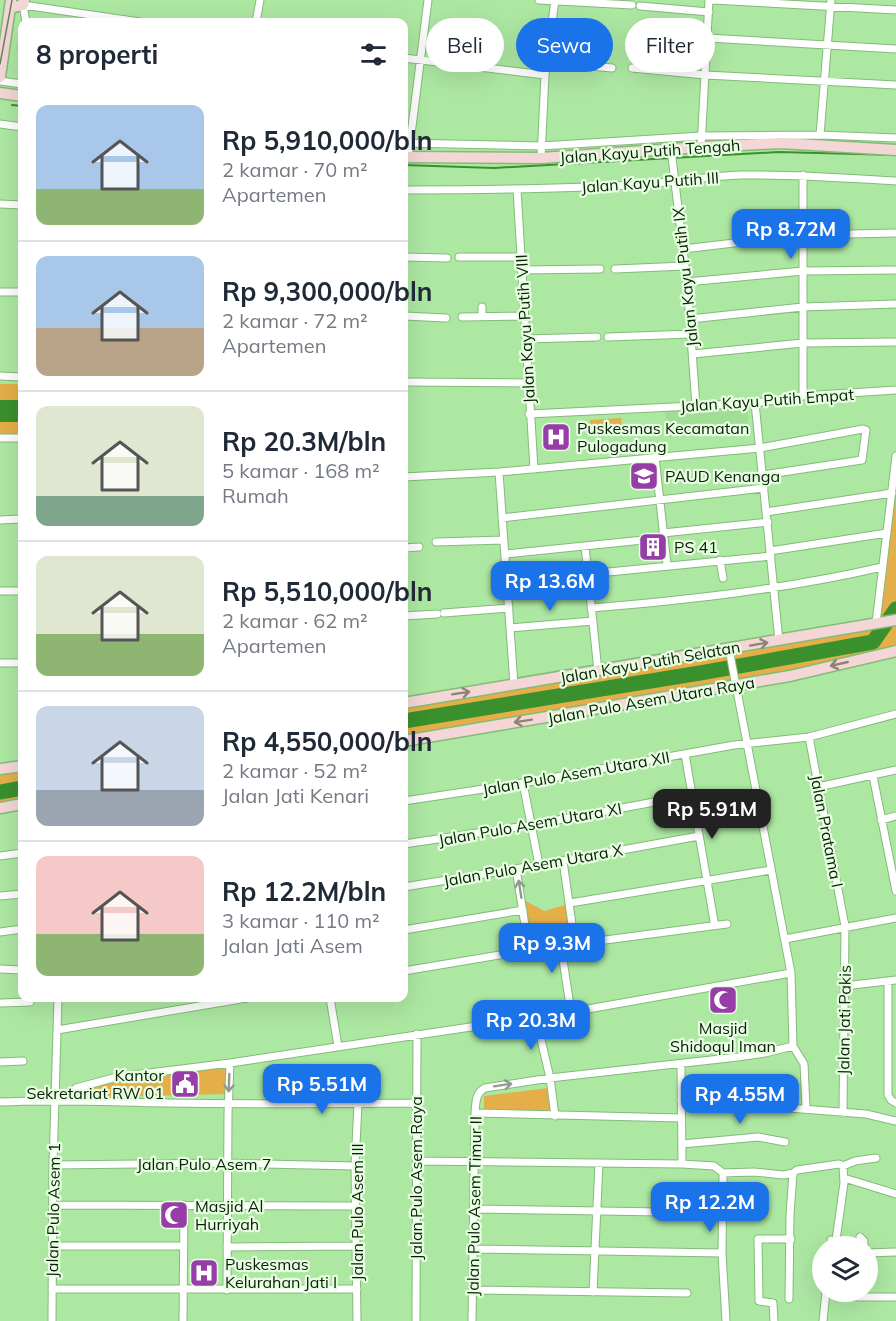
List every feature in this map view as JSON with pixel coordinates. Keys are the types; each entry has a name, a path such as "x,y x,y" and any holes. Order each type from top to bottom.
{"street":[{"path":"257,18 260,0"},
{"path":"408,136 428,0"},
{"path":"539,0 709,12"},
{"path":"709,18 711,0 831,2 896,10"},
{"path":"553,18 555,1"},
{"path":"820,135 831,2"},
{"path":"24,3 26,18"},
{"path":"18,83 0,79 10,4 24,3 116,18"},
{"path":"715,38 896,49"},
{"path":"408,59 545,75"},
{"path":"539,158 545,72"},
{"path":"674,72 896,85"},
{"path":"701,141 705,72"},
{"path":"0,93 18,95"},
{"path":"0,124 18,126"},
{"name":"Jalan Kayu Putih Tengah","path":"408,143 540,145 820,135 896,138"},
{"name":"Jalan Kayu Putih Tengah","path":"408,157 539,158 672,152 701,141 896,150"},
{"name":"Jalan Kayu Putih IX","path":"672,152 687,282 696,406"},
{"name":"Jalan Kayu Putih III","path":"408,190 517,190 675,182 739,175 803,175 896,181"},
{"path":"803,175 803,396"},
{"name":"Jalan Kayu Putih VIII","path":"517,190 534,468"},
{"path":"0,204 18,205"},
{"path":"683,249 803,235 896,233"},
{"path":"459,257 520,256"},
{"path":"408,257 447,258"},
{"path":"615,269 685,267"},
{"path":"521,270 600,269"},
{"path":"687,282 803,271 896,270"},
{"path":"0,292 18,292"},
{"path":"690,319 803,307 896,304"},
{"path":"482,307 482,316"},
{"path":"408,316 446,318"},
{"path":"462,317 524,316"},
{"path":"608,337 691,334"},
{"path":"526,339 597,338"},
{"path":"693,354 803,343 896,342"},
{"path":"0,376 18,376"},
{"path":"408,382 528,383"},
{"name":"Jalan Kayu Putih Empat","path":"530,414 755,403 803,396 896,390"},
{"path":"755,403 779,640"},
{"path":"408,477 499,472 760,448 866,429 862,460 763,475"},
{"path":"0,438 18,438"},
{"path":"877,623 896,456"},
{"path":"655,457 667,565"},
{"path":"499,472 514,685"},
{"path":"502,518 764,488"},
{"path":"766,512 892,492"},
{"path":"0,520 18,519"},
{"path":"505,554 768,522"},
{"path":"588,574 771,554 887,533"},
{"path":"436,542 504,540"},
{"path":"585,546 598,671"},
{"path":"408,548 419,547"},
{"path":"720,560 723,578"},
{"path":"591,608 664,602 838,578 882,567"},
{"path":"508,592 589,583"},
{"path":"0,591 18,591"},
{"path":"408,616 509,608"},
{"name":"Jalan Kayu Putih Selatan","path":"408,702 896,620"},
{"path":"510,628 592,621"},
{"path":"729,649 791,973 793,1046 804,1064 806,1108"},
{"name":"Jalan Pulo Asem Utara Raya","path":"408,740 735,681 790,676 896,651"},
{"path":"0,663 18,663"},
{"name":"Jalan Pulo Asem Utara XII","path":"408,800 523,783 748,743 809,737 896,714"},
{"name":"Jalan Pratama I","path":"809,737 845,926"},
{"path":"685,754 713,925"},
{"path":"0,769 18,767"},
{"path":"818,787 896,770"},
{"path":"873,776 881,820 893,863 896,891"},
{"path":"523,783 539,865"},
{"name":"Jalan Pulo Asem Utara XI","path":"408,843 531,825 692,795"},
{"path":"0,808 18,805"},
{"path":"881,820 896,816"},
{"name":"Jalan Pulo Asem Utara X","path":"408,886 699,836"},
{"path":"0,856 18,854"},
{"path":"563,861 575,945"},
{"path":"516,869 530,950"},
{"path":"570,903 771,870"},
{"path":"0,896 18,894"},
{"path":"408,929 523,910"},
{"path":"785,939 896,918"},
{"path":"408,970 530,950 727,924"},
{"name":"Jalan Jati Pakis","path":"843,1113 845,926"},
{"path":"0,932 18,930"},
{"path":"561,947 571,1012"},
{"path":"0,969 18,970"},
{"path":"59,1099 76,1088 117,1077 230,1063 536,1018 791,973"},
{"path":"844,986 892,981 888,1095 895,1103"},
{"path":"0,1003 30,1002"},
{"name":"Jalan Pulo Asem 1","path":"52,1321 53,1165 59,1099 58,1002"},
{"path":"57,1030 223,1002"},
{"path":"331,1002 338,1046"},
{"path":"536,1018 550,1078 555,1116"},
{"name":"Jalan Pulo Asem Raya","path":"416,1321 417,1034"},
{"path":"550,1078 681,1065 765,1053 793,1046"},
{"path":"0,1062 23,1061"},
{"path":"227,1290 230,1063"},
{"path":"681,1065 682,1164"},
{"name":"Jalan Pulo Asem Timur II","path":"472,1321 472,1209 477,1096 483,1089 550,1078"},
{"path":"681,1100 733,1098 770,1090 774,1092 775,1106 866,1114 896,1120"},
{"path":"0,1102 59,1099 228,1104 416,1103"},
{"name":"Jalan Pulo Asem III","path":"357,1321 355,1166 358,1103"},
{"path":"475,1113 681,1118"},
{"path":"682,1144 758,1137 785,1142"},
{"path":"723,1173 754,1172 783,1175 797,1170 820,1166 843,1166 855,1161 876,1158"},
{"path":"417,1161 682,1164 709,1165 718,1168 723,1173 722,1253 726,1321"},
{"name":"Jalan Pulo Asem 7","path":"53,1165 227,1163 355,1166"},
{"path":"593,1292 599,1163"},
{"path":"834,1236 844,1178 843,1166"},
{"path":"789,1299 793,1173"},
{"path":"844,1178 896,1194"},
{"path":"53,1204 356,1206"},
{"path":"183,1321 184,1205"},
{"path":"472,1209 723,1213"},
{"path":"774,1321 773,1303 759,1301 759,1239 791,1239"},
{"path":"53,1246 184,1246"},
{"path":"227,1247 357,1246"},
{"path":"473,1249 722,1253"},
{"path":"878,1253 896,1252"},
{"path":"52,1289 357,1288"},
{"path":"473,1290 687,1293"},
{"path":"878,1297 896,1297"},
{"path":"823,1321 825,1302"}],"shaded area":[{"path":"0,384 18,384 18,442 0,442"},
{"path":"0,400 18,400 18,422 0,422"},
{"path":"748,406 748,433 667,437 665,410"},
{"path":"621,418 622,429 591,431 590,420"},
{"path":"896,456 896,650 408,740 408,702 875,623"},
{"path":"18,767 18,805 0,808 0,769"},
{"path":"524,900 544,911 565,905 571,943 532,948"},
{"path":"229,1059 228,1094 65,1098 81,1088"},
{"path":"548,1088 552,1111 484,1110 484,1096"}],"waterway":[{"path":"12,105 18,106"},
{"path":"408,165 494,168 778,152 896,155"},
{"path":"408,720 700,673 873,642 896,609"},
{"path":"0,792 18,789"}],"tram line":[{"path":"0,64 12,0"}],"place":[{"name":"Puskesmas Kecamatan Pulogadung","path":"556,437"},
{"name":"PAUD Kenanga","path":"644,476"},
{"name":"PS 41","path":"653,547"},
{"name":"Masjid Shidoqul Iman","path":"723,1000"},
{"name":"Kantor Sekretariat RW 01","path":"185,1084"},
{"name":"Masjid Al Hurriyah","path":"174,1215"},
{"name":"Puskesmas Kelurahan Jati I","path":"204,1273"}]}
